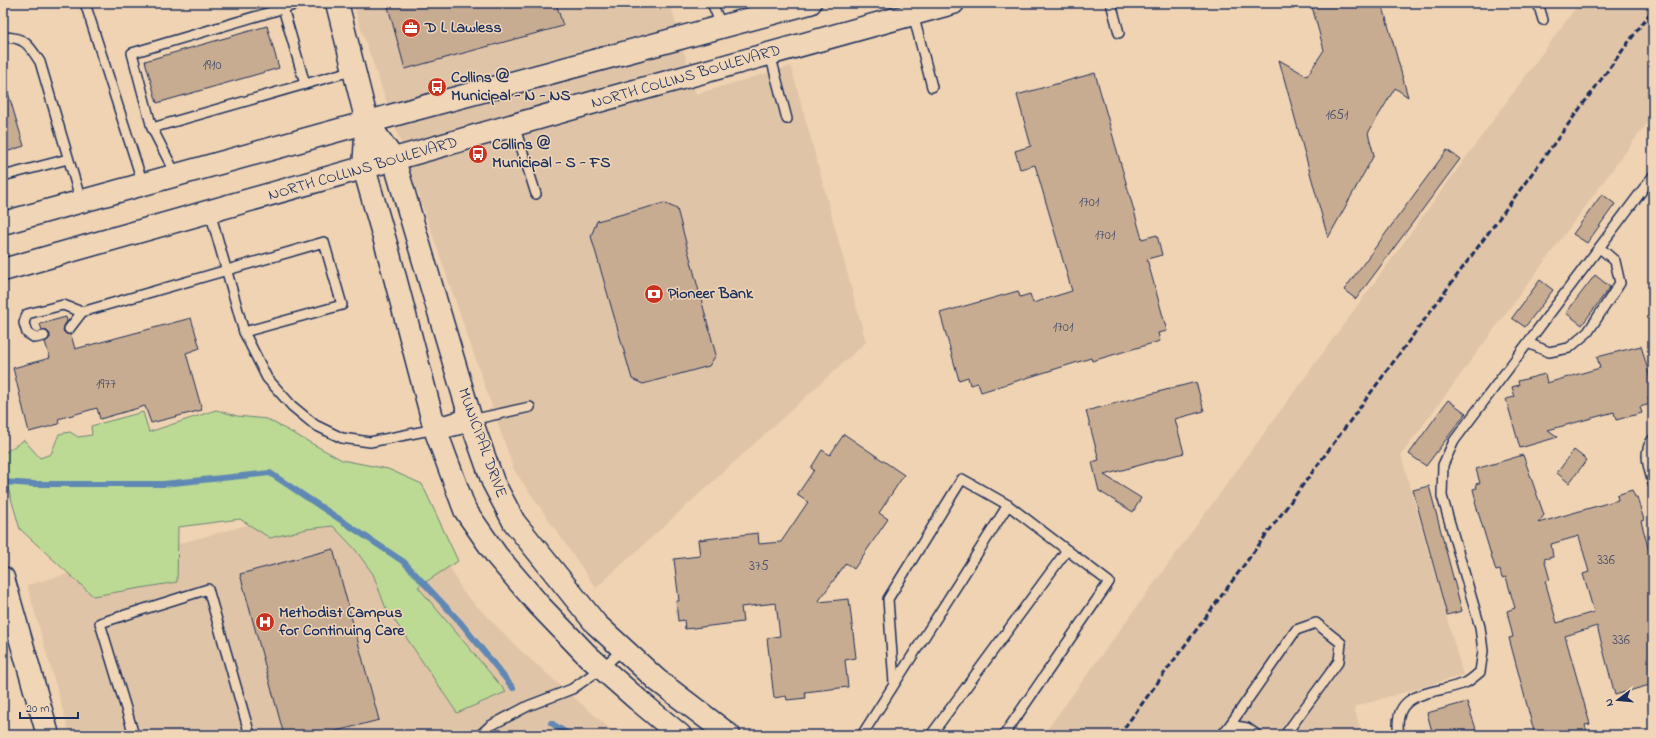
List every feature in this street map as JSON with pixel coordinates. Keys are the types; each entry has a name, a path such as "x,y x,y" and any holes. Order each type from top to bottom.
{"main road":[{"name":"MUNICIPAL DRIVE","path":"337,3 367,122 364,168 388,251 435,430 465,510 497,556 540,605 602,668 680,735"},
{"name":"NORTH COLLINS BOULEVARD","path":"3,270 770,54 911,7 953,3"},
{"path":"3,223 802,4"},
{"name":"MUNICIPAL DRIVE","path":"367,122 394,160 471,420 493,482 514,522 596,624 657,680 729,735"},
{"path":"3,284 43,259"},
{"path":"435,430 471,420"},
{"path":"3,578 9,613 48,735"}],"lane":[{"path":"86,3 142,184"},
{"path":"176,175 152,128 132,53 301,3"},
{"path":"712,3 722,27"},
{"path":"1111,3 1119,33"},
{"path":"1538,3 1543,20"},
{"path":"911,7 932,87"},
{"path":"283,8 305,84"},
{"path":"3,37 12,37 28,44 40,62 81,201"},
{"path":"770,54 787,120"},
{"path":"152,128 354,70"},
{"path":"514,125 536,194"},
{"path":"3,176 68,158"},
{"path":"1400,735 1398,726 1399,712 1404,705 1415,697 1467,683 1480,672 1483,651 1480,628 1442,496 1443,465 1454,441 1653,176"},
{"path":"210,212 244,332 267,378 292,406 315,425 342,438 370,442 435,430"},
{"path":"44,336 35,338 27,333 24,323 27,314 62,305 82,312 324,242 342,305 244,332"},
{"path":"1528,343 1549,352 1569,348 1588,332 1620,283 1615,261 1600,248"},
{"path":"69,329 82,312"},
{"path":"471,420 530,407"},
{"path":"1653,438 1648,444 1647,459 1653,483"},
{"path":"894,683 888,599 962,479 1008,505 1109,582 1004,735"},
{"path":"862,735 1008,505"},
{"path":"931,735 1067,550"},
{"path":"134,735 100,623 208,589 250,735"},
{"path":"1222,735 1296,630 1316,623 1341,643 1339,661 1285,735"},
{"path":"480,735 490,726 528,706 572,689 602,668 623,649"},
{"path":"1230,725 1248,728 1257,735"}],"shaded area":[{"path":"355,3 670,3 696,94 791,66 866,342 596,588 514,470 355,11"},
{"path":"1579,3 1653,3 1653,115 1401,455 1463,675 1354,707 1362,735 1043,735"},
{"name":"Methodist Campus for Continuing Care","path":"413,480 424,517 463,592 521,651 617,735 70,735 27,585"}],"green space":[{"path":"216,410 237,416 267,419 342,460 388,469 422,484 458,561 418,587 506,692 457,713 385,606 373,574 354,548 333,526 307,529 270,538 240,519 178,527 177,582 93,596 20,529 3,471 3,454 24,440 40,458 51,454 59,434 70,432 78,437 92,435 91,426 143,412 149,432"}],"building":[{"path":"387,3 556,3 563,26 405,69"},
{"path":"1311,3 1382,3 1408,97 1395,88 1368,133 1374,155 1328,238 1279,60 1307,76 1324,50"},
{"path":"267,26 279,68 157,103 145,61"},
{"path":"1095,73 1142,239 1157,235 1162,255 1147,259 1167,331 1158,333 1160,341 1092,361 1091,358 981,392 978,383 970,385 968,377 959,380 940,313 1018,291 1020,297 1030,294 1033,303 1072,291 1035,165 1020,169 1015,151 1031,146 1017,95"},
{"path":"3,89 7,89 24,146 3,153"},
{"path":"1447,150 1460,159 1356,299 1344,290"},
{"path":"1602,194 1615,204 1587,243 1573,234"},
{"name":"Pioneer Bank","path":"664,203 677,209 716,355 709,366 643,384 632,379 591,236 597,221"},
{"path":"1595,275 1610,287 1582,325 1566,313"},
{"path":"1540,280 1553,290 1525,327 1512,318"},
{"path":"66,317 67,321 63,331 66,334 71,335 75,349 191,318 200,348 186,353 202,410 151,423 145,406 100,419 97,408 58,419 59,424 29,432 13,368 50,358 45,342 50,338 50,334 46,330 42,330 40,324"},
{"path":"1641,346 1653,388 1653,396 1648,397 1650,404 1640,407 1642,413 1616,420 1614,412 1548,430 1558,437 1520,448 1506,399 1515,397 1512,387 1519,385 1518,381 1545,374 1547,383 1600,368 1597,357"},
{"path":"1196,382 1204,411 1175,419 1184,453 1104,475 1141,498 1133,512 1099,491 1092,462 1099,460 1086,411"},
{"path":"1448,400 1466,413 1426,466 1409,454"},
{"path":"844,434 904,475 879,513 888,519 854,569 846,563 818,602 849,599 856,658 845,660 848,687 805,692 806,698 787,700 786,696 774,698 767,638 780,636 776,603 741,607 743,622 685,629 684,620 678,621 676,601 679,601 674,559 700,556 698,540 758,533 759,544 781,542 808,502 797,495 814,470 811,468 822,450 830,455"},
{"path":"1574,450 1587,460 1569,483 1557,473"},
{"path":"1523,455 1544,515 1538,523 1618,500 1617,495 1632,490 1635,497 1637,497 1644,520 1641,521 1653,566 1653,684 1615,695 1597,626 1565,636 1590,724 1585,725 1588,735 1535,735 1509,638 1513,637 1507,611 1515,608 1506,577 1502,578 1500,570 1496,571 1475,502 1473,489 1477,488 1476,484 1480,483 1476,469","holes":["1579,536 1589,572 1583,574 1594,612 1557,623 1545,581 1550,580 1544,559 1553,557 1551,544"]},
{"path":"1429,486 1462,611 1447,615 1413,490"},
{"path":"333,549 379,720 321,735 284,735 240,574"},
{"path":"1467,702 1478,735 1433,735 1427,713"}],"waterway":[{"path":"3,482 33,484 163,484 270,473 404,562 461,623 513,688"},
{"path":"551,723 570,735"}],"railway":[{"path":"1119,735 1653,9"}],"place":[{"name":"D L Lawless","path":"411,28"},
{"name":"Collins @ Municipal - N - NS","path":"437,87"},
{"name":"Collins @ Municipal - S - FS","path":"478,154"},
{"name":"Pioneer Bank","path":"654,294"},
{"name":"Methodist Campus for Continuing Care","path":"265,622"}]}
